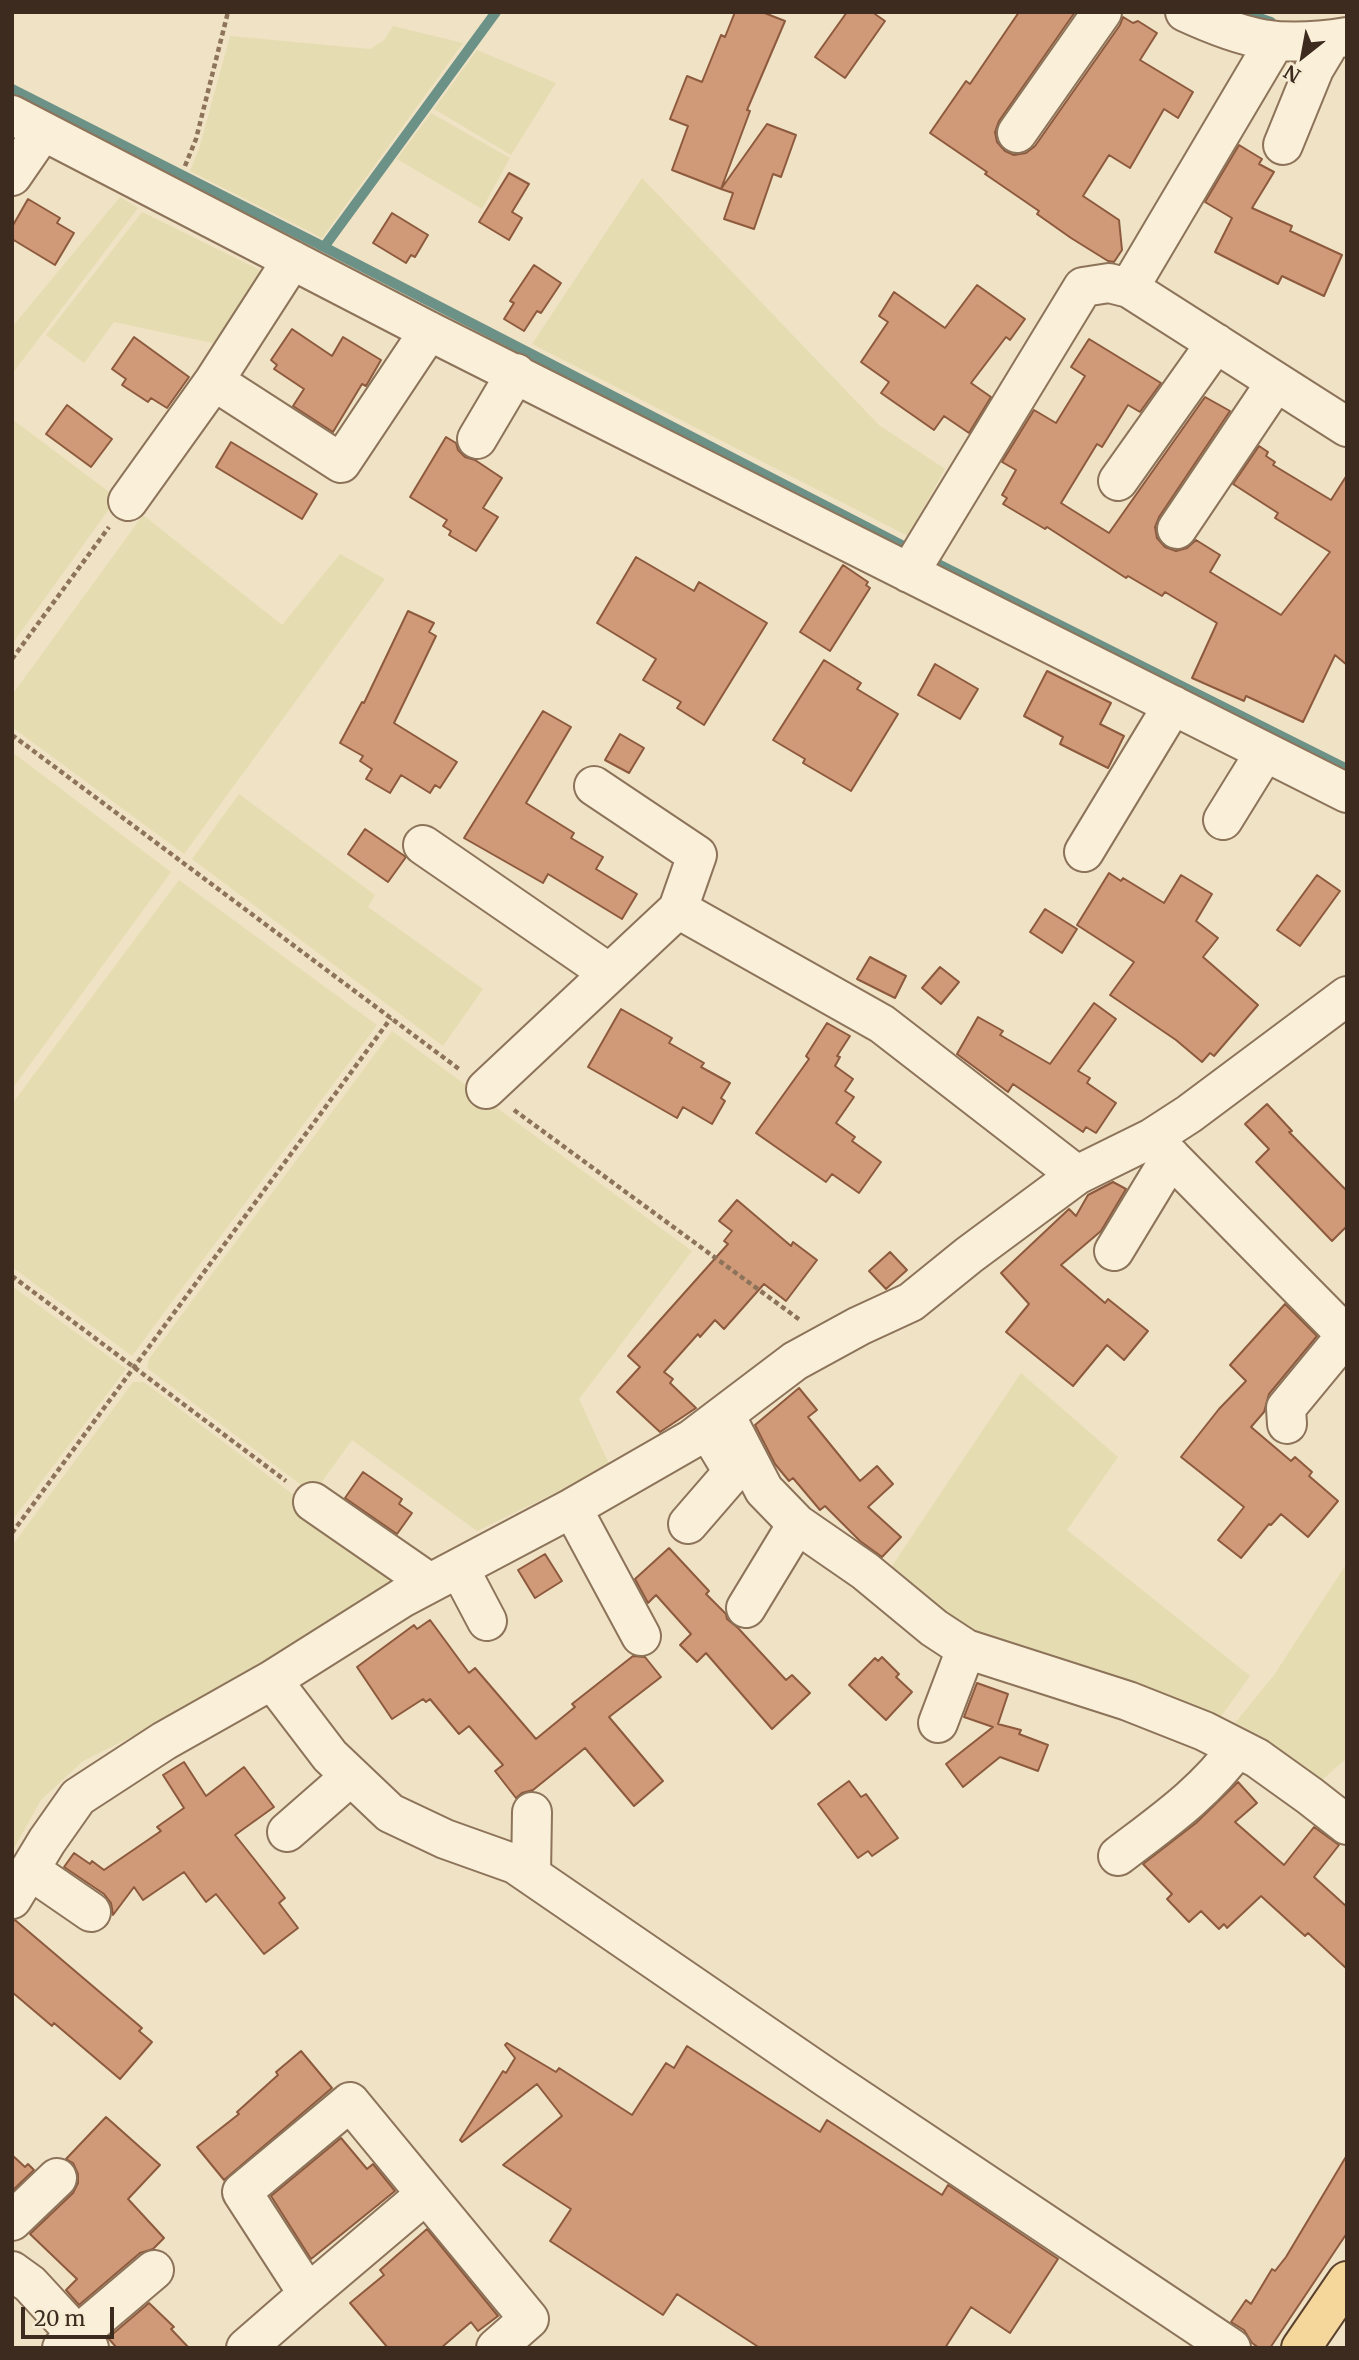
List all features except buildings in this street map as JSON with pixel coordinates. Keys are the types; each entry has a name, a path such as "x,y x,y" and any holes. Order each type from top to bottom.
{"main road":[{"path":"1301,2348 1347,2280"}],"street":[{"path":"1017,133 1102,12"},
{"path":"1185,12 1224,30 1274,43 1334,48"},
{"path":"1129,288 1274,43"},
{"path":"1283,145 1314,69 1334,48"},
{"path":"12,176 27,123 429,331 1347,793"},
{"path":"128,501 214,381 292,260"},
{"path":"909,573 1083,287 1109,283 1129,288 1347,427"},
{"path":"214,381 341,463 429,331"},
{"path":"1118,481 1216,343"},
{"path":"477,439 516,373"},
{"path":"1177,529 1276,382"},
{"path":"1084,852 1173,705"},
{"path":"1223,820 1265,752"},
{"path":"486,1089 678,909 697,855 593,786"},
{"path":"423,845 609,973"},
{"path":"678,909 882,1024 1077,1175"},
{"path":"1114,1251 1161,1148 1189,1114 1347,996"},
{"path":"91,1912 21,1884 78,1797 164,1741 272,1680 402,1598 572,1508 716,1422 795,1361 829,1341 911,1302 1077,1175 1161,1148"},
{"path":"1161,1148 1345,1334 1286,1408 1287,1424"},
{"path":"688,1524 733,1472 716,1422"},
{"path":"716,1422 764,1490 797,1524 865,1571 934,1629 966,1648 1128,1701 1204,1731 1257,1758 1347,1825"},
{"path":"313,1502 445,1576 487,1621"},
{"path":"572,1508 641,1636"},
{"path":"746,1608 797,1524"},
{"path":"938,1723 966,1648"},
{"path":"272,1680 330,1756 390,1813 445,1839 515,1864 827,2078 1231,2348"},
{"path":"1118,1856 1193,1799 1223,1768 1237,1748"},
{"path":"287,1832 351,1776"},
{"path":"531,1875 532,1812"},
{"path":"308,2294 242,2192 350,2102 529,2319 496,2348"},
{"path":"12,2221 57,2178"},
{"path":"246,2348 426,2194"},
{"path":"12,2271 30,2284 76,2343 154,2270"}],"path":[{"path":"169,196 196,139 228,12"},
{"path":"12,659 128,501"},
{"path":"12,735 829,1341"},
{"path":"12,1533 391,1018"},
{"path":"12,1276 313,1502"}],"shaded area":[{"path":"393,26 463,43 322,238 190,171 199,149 230,36 370,49 384,40"},
{"path":"477,50 556,83 511,155 434,109"},
{"path":"431,113 510,158 482,209 397,159"},
{"path":"642,178 879,425 945,469 908,536 532,344"},
{"path":"120,197 138,208 12,374 12,327"},
{"path":"142,212 262,271 217,344 114,322 84,363 46,335"},
{"path":"12,419 117,498 12,644"},
{"path":"143,515 282,625 340,554 385,579 184,854 12,727 12,695"},
{"path":"12,752 171,872 12,1089"},
{"path":"239,794 375,895 368,907 483,989 443,1046 192,859"},
{"path":"179,880 377,1025 132,1356 12,1267 12,1104"},
{"path":"392,1031 692,1251 579,1399 610,1466 477,1531 352,1440 313,1494 147,1368 149,1359"},
{"path":"12,1286 126,1369 12,1521"},
{"path":"1021,1373 1118,1457 1067,1530 1250,1676 1215,1725 971,1642 886,1575"},
{"path":"133,1382 144,1382 401,1576 192,1707 83,1761 41,1800 12,1852 12,1546"},
{"path":"1347,1563 1347,1758 1314,1787 1227,1733 1274,1675"}],"waterway":[{"path":"324,247 496,12"},
{"path":"1242,12 1271,22"},
{"path":"12,89 915,552"},
{"path":"928,559 1347,769"}]}
